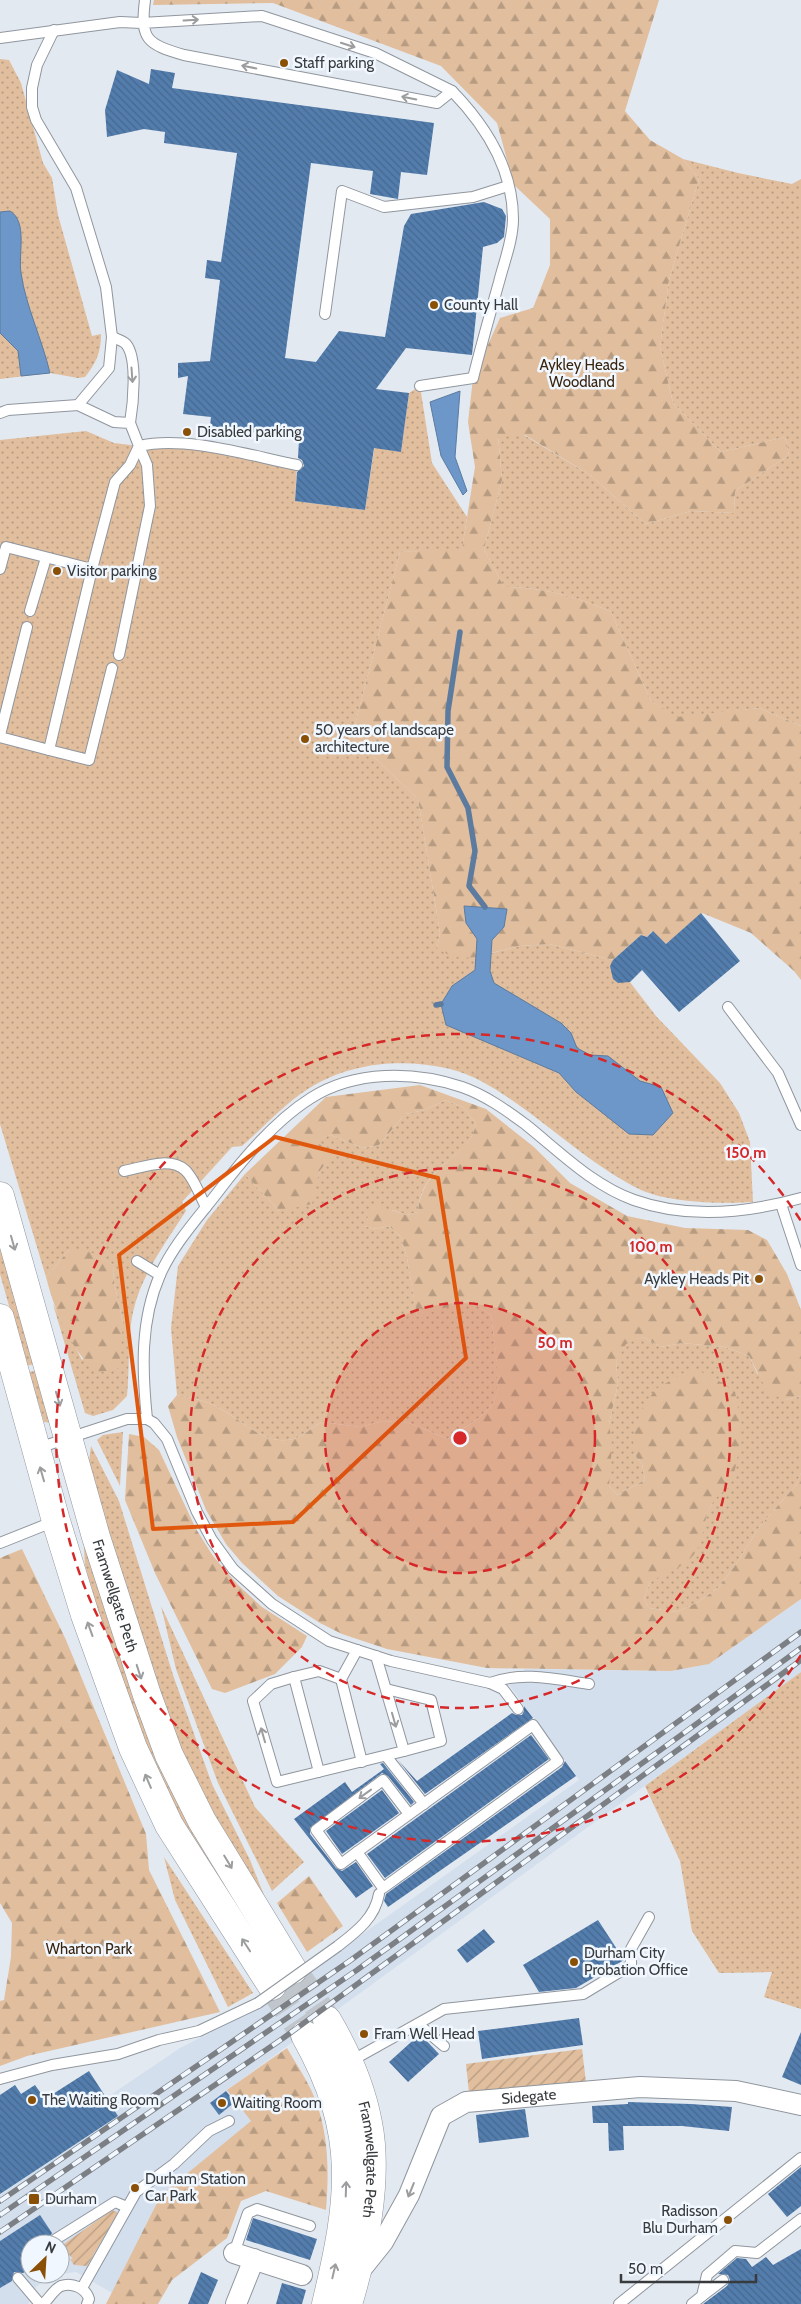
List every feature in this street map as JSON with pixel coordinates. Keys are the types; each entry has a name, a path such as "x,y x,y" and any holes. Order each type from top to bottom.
{"highway":[{"name":"Framwellgate Peth","path":"0,1196 96,1537 147,1695 170,1755 202,1821 274,1986"},
{"path":"0,1318 35,1449 85,1615 133,1748 152,1792 186,1852 274,1986"},
{"name":"Framwellgate Peth","path":"326,2304 344,2219 346,2153 334,2096 320,2060 316,2028 350,2062 369,2123 372,2151 368,2213 348,2304"}],"street":[{"name":"Sidegate","path":"355,2277 383,2242 405,2203 441,2116 466,2102 551,2093 640,2087 736,2091 801,2105"},
{"path":"234,2253 302,2274"},
{"path":"236,2304 254,2259"}],"lane":[{"path":"145,0 142,23 148,37 158,47 184,54 436,103 452,91"},
{"path":"0,38 120,22 142,23 262,16 375,53 452,91 473,112 488,133 508,186 513,219 508,250 473,378 420,386"},
{"path":"54,30 37,65 32,88 32,108 36,120 76,188 106,287 112,337 109,368 78,404"},
{"path":"326,314 342,191 384,207 473,197 508,186"},
{"path":"112,337 125,343 131,352 134,398 130,423 147,465 150,486 150,506 119,655"},
{"path":"3,410 78,404 114,422 130,423"},
{"path":"139,446 156,442 179,443 297,465"},
{"path":"48,750 115,482 130,465 139,446"},
{"path":"0,569 6,547 92,569"},
{"path":"30,611 46,558"},
{"path":"27,626 0,736 89,760 112,668"},
{"path":"728,1007 778,1073 801,1125"},
{"path":"147,1419 143,1374 145,1330 160,1275 179,1242 238,1166 268,1134 311,1098 348,1082 372,1077 402,1075 430,1078 463,1087 486,1097 524,1124 581,1170 608,1187 633,1200 670,1210 705,1213 781,1204 801,1198"},
{"path":"124,1171 161,1164 175,1165 184,1170 206,1207"},
{"path":"781,1204 801,1265"},
{"path":"137,1261 160,1275"},
{"path":"35,1449 127,1418 147,1419 154,1423 167,1439 197,1512 212,1540 233,1569 272,1604 329,1641 376,1656 490,1683 502,1689 518,1709"},
{"path":"0,1543 56,1521"},
{"path":"357,1650 342,1680 362,1762"},
{"path":"376,1656 404,1751"},
{"path":"342,1680 319,1671 271,1684 253,1701 277,1782 441,1741 431,1700 386,1689"},
{"path":"490,1683 504,1678 524,1675 589,1684"},
{"path":"294,1677 319,1772"},
{"path":"357,1852 383,1888 558,1761 533,1725 409,1814 357,1852 341,1864 316,1830 383,1780 409,1814"},
{"path":"386,1756 424,1804"},
{"path":"0,2079 52,2064 118,2054 159,2040 199,2031 338,1946 356,1932 372,1914 379,1894"},
{"path":"350,2062 444,2010 583,1994 631,1965 630,1949 649,1917"},
{"path":"418,2024 444,2046"},
{"path":"82,2288 136,2192 174,2164 210,2131 229,2121"},
{"path":"618,2304 801,2158"},
{"path":"64,2234 115,2202 127,2207"},
{"path":"234,2253 248,2213 257,2209 310,2226"},
{"path":"747,2260 801,2219"},
{"path":"702,2296 707,2275 735,2251 757,2253"},
{"path":"18,2278 42,2304 62,2286 75,2286 82,2288 87,2294 87,2304"},
{"path":"692,2304 723,2280"}],"highlighted area":[{"path":"275,1137 438,1178 466,1358 293,1522 153,1529 119,1255"}],"shaded area":[{"path":"801,1599 801,1672 227,2090 252,2121 161,2195 112,2293 76,2272 70,2273 70,2234 20,2234 20,2284 40,2284 36,2287 28,2304 0,2304 0,2092 2,2094 15,2085 22,2094 35,2085 45,2099 106,2098 180,2048 260,2007 579,1780 509,1685 525,1681 524,1669 671,1671 709,1664"}],"green space":[{"name":"Aykley Heads Woodland","path":"154,0 659,0 625,111 650,140 683,159 699,179 669,280 660,347 673,403 721,452 785,437 789,455 735,491 734,513 691,511 646,524 590,475 525,435 498,435 502,480 484,549 504,587 533,589 559,594 584,601 611,612 651,701 676,717 759,708 801,726 801,980 794,971 751,933 702,913 666,944 652,931 647,937 641,935 613,960 549,944 520,946 491,953 492,940 504,927 466,923 477,939 476,957 455,957 437,948 440,933 418,799 352,736 400,552 462,549 475,467 468,422 473,378 500,318 533,308 550,265 550,219 514,185 497,123 441,66 273,3 153,5"},
{"path":"0,59 9,60 21,83 43,163 52,178 58,215 92,336 101,334 97,357 85,377 78,378 50,373 0,379"},
{"path":"683,159 792,184 801,179 801,726 759,708 676,718 651,701 611,612 584,601 559,594 533,589 504,587 484,549 502,480 498,435 524,435 590,475 646,524 691,511 734,513 735,491 789,455 785,437 721,452 673,403 660,347 669,280 699,179"},
{"path":"420,386 432,463 467,517 462,550 400,552 352,736 418,799 440,933 437,948 464,906 507,909 492,953 520,946 549,944 613,960 656,1016 720,1083 739,1113 750,1142 753,1202 712,1203 681,1200 666,1198 641,1190 595,1162 506,1096 479,1080 460,1072 432,1066 395,1063 359,1068 341,1073 324,1080 299,1095 242,1146 232,1147 182,1202 186,1211 148,1272 133,1312 127,1396 113,1410 93,1416 85,1413 53,1304 82,1360 123,1323 114,1282 113,1265 87,1251 69,1250 46,1277 0,1124 0,440 86,431 114,443 139,446 156,442 297,465 295,501 365,510 375,444 401,452 409,393"},
{"path":"420,1085 486,1109 534,1147 570,1183 627,1216 685,1228 748,1230 767,1240 787,1274 801,1310 801,1396 786,1400 768,1393 749,1356 725,1347 682,1343 661,1347 643,1337 626,1344 616,1362 618,1384 609,1424 612,1445 609,1486 617,1495 645,1480 642,1464 634,1454 633,1435 643,1406 656,1389 692,1368 713,1377 735,1392 738,1405 739,1451 730,1487 719,1495 712,1504 697,1551 686,1563 650,1582 644,1598 649,1608 677,1612 698,1602 718,1588 760,1526 796,1485 801,1473 801,1599 709,1664 671,1671 487,1668 387,1649 342,1634 320,1623 278,1596 242,1563 226,1544 206,1510 177,1437 168,1406 177,1395 216,1406 255,1432 273,1439 283,1440 296,1438 322,1422 360,1427 383,1421 409,1423 448,1439 478,1418 493,1403 496,1395 497,1373 491,1315 469,1300 417,1317 407,1258 401,1237 389,1226 376,1229 364,1226 373,1204 407,1215 418,1212 422,1195 428,1182 437,1171 465,1146 472,1136 476,1124 463,1107 445,1100 425,1110 405,1114 379,1145 363,1148 330,1135 316,1141 332,1155 319,1172 312,1204 279,1211 245,1174 326,1097"},
{"path":"445,1100 463,1107 476,1124 472,1136 465,1146 436,1172 428,1182 421,1195 418,1212 407,1215 392,1210 364,1226 376,1229 389,1226 401,1237 407,1258 417,1316 470,1300 491,1315 498,1385 493,1403 489,1408 448,1439 409,1423 383,1421 360,1427 322,1422 296,1438 283,1440 273,1439 255,1432 216,1406 177,1395 171,1328 178,1266 207,1220 245,1174 279,1211 314,1190 319,1172 331,1155 315,1141 330,1135 363,1148 379,1145 405,1114 425,1110"},
{"path":"0,1229 39,1363 26,1366 0,1274"},
{"path":"69,1250 87,1250 113,1265 114,1282 123,1323 119,1368 97,1373 71,1341 59,1316 46,1277"},
{"path":"643,1337 661,1347 682,1343 725,1347 749,1356 757,1373 786,1400 801,1396 801,1473 796,1485 760,1526 718,1588 698,1602 677,1612 649,1608 644,1598 650,1582 699,1543 708,1511 717,1494 634,1454 642,1464 645,1480 617,1495 609,1486 609,1424 618,1384 616,1362 626,1343"},
{"path":"39,1370 52,1423 44,1422 29,1372"},
{"path":"123,1432 120,1486 97,1440 103,1435"},
{"path":"129,1434 144,1437 159,1450 196,1529 213,1556 238,1585 262,1607 307,1636 302,1647 275,1674 225,1693 212,1689 155,1573 125,1500"},
{"path":"91,1446 119,1501 173,1675 212,1784 250,1860 264,1895 215,1819 175,1733 142,1643 128,1598 89,1461"},
{"path":"83,1533 281,1978 181,1824 154,1770 106,1640 85,1565"},
{"name":"Wharton Park","path":"22,1549 66,1640 146,1834 149,1870 220,2012 27,2056 0,2066 0,2001 4,2000 11,1957 12,1923 0,1903 0,1558"},
{"path":"161,1606 255,1807 304,1862 272,1891 218,1783 176,1669"},
{"path":"801,1672 801,2009 764,1997 772,1972 719,1973 692,1931 680,1861 645,1786"},
{"path":"164,1857 253,1993 228,2007 175,1900"},
{"path":"309,1876 343,1926 307,1952 277,1903"},
{"path":"287,2048 312,2092 320,2113 328,2168 326,2210 266,2191 241,2201 227,2238 172,2280 158,2304 106,2304 161,2195 251,2121 227,2090"},
{"path":"582,2049 586,2082 469,2093 466,2064"},
{"path":"112,2210 117,2212 87,2266 74,2265 70,2259 73,2259 70,2256 70,2240"}],"water":[{"path":"10,211 16,216 21,230 20,265 23,286 50,373 21,376 18,351 0,333 0,212"},
{"path":"460,391 455,457 467,491 463,495 441,456 430,402"},
{"path":"464,906 507,909 504,927 492,940 490,971 494,983 561,1023 571,1033 577,1048 590,1055 608,1056 640,1081 661,1087 673,1113 653,1135 629,1134 576,1092 559,1073 446,1025 441,1004 452,986 475,970 477,939 466,923"}],"building":[{"name":"County Hall","path":"151,69 175,73 172,88 434,123 427,175 401,172 398,199 370,194 373,171 311,163 285,358 316,362 339,331 385,337 404,226 411,214 484,202 502,209 506,216 504,237 497,243 483,247 472,355 406,348 376,389 409,393 401,452 374,448 365,510 295,501 297,472 304,466 302,460 298,458 299,439 210,426 211,417 183,414 188,376 178,378 178,363 210,361 220,280 205,278 207,260 221,262 237,153 164,143 165,132 144,129 107,137 105,110 117,70 149,84"},
{"path":"701,913 740,961 679,1012 642,970 630,982 618,983 613,979 610,966 613,960 641,935 647,937 653,931 666,944"},
{"path":"524,1706 533,1718 425,1794 398,1760 417,1781 512,1713 522,1715"},
{"path":"531,1735 549,1759 385,1878 367,1854"},
{"path":"565,1761 576,1776 388,1907 384,1901 386,1894 562,1767"},
{"path":"383,1763 414,1802 411,1805 388,1776 382,1773 310,1828 310,1834 336,1868 342,1871 356,1862 373,1886 356,1898 294,1819 345,1782 352,1792 384,1769 380,1764"},
{"path":"382,1790 399,1813 342,1854 326,1831"},
{"path":"598,1920 624,1960 576,1988 539,1992 523,1965"},
{"path":"484,1929 495,1942 467,1963 457,1950"},
{"path":"579,2018 583,2045 482,2059 478,2031"},
{"path":"801,2032 801,2085 782,2077"},
{"path":"420,2034 439,2054 408,2082 389,2062"},
{"path":"89,2071 118,2116 0,2194 0,2095 15,2085 21,2094 35,2085 45,2099"},
{"name":"Waiting Room","path":"226,2091 235,2102 219,2115 210,2103"},
{"path":"628,2102 732,2107 729,2131 682,2126 623,2126 624,2150 609,2151 608,2123 593,2123 592,2106 628,2104"},
{"path":"525,2109 529,2137 479,2143 476,2115"},
{"path":"801,2167 801,2206 787,2217 768,2194"},
{"path":"40,2215 52,2233 20,2234 20,2273 14,2272 12,2281 0,2288 0,2241"},
{"path":"253,2218 317,2239 310,2260 246,2240"},
{"path":"801,2249 801,2304 703,2304 727,2286 730,2280 728,2275 718,2274 737,2258 746,2259 752,2267 766,2257 773,2265"},
{"path":"201,2272 218,2280 208,2304 188,2304"},
{"path":"282,2283 306,2290 302,2304 276,2304"}],"waterway":[{"path":"460,632 448,711 447,767 468,808 475,851 469,886 485,907"},
{"path":"436,1005 441,1004"}],"tunnel":[{"path":"293,1970 327,2020"},
{"path":"272,1986 305,2035"}],"railway":[{"path":"0,2201 351,1960 801,1632"},
{"path":"0,2215 357,1970 801,1648"},
{"path":"0,2232 282,2039 801,1660"}],"place":[{"name":"Staff parking","path":"284,63"},
{"name":"County Hall","path":"434,305"},
{"name":"Disabled parking","path":"187,432"},
{"name":"Visitor parking","path":"57,571"},
{"name":"50 years of landscape architecture","path":"305,739"},
{"name":"Aykley Heads Pit","path":"759,1279"},
{"name":"Durham City Probation Office","path":"574,1962"},
{"name":"Fram Well Head","path":"364,2034"},
{"name":"The Waiting Room","path":"32,2100"},
{"name":"Waiting Room","path":"222,2103"},
{"name":"Durham Station Car Park","path":"135,2188"},
{"name":"Durham","path":"34,2199"},
{"name":"Radisson Blu Durham","path":"728,2220"}]}
